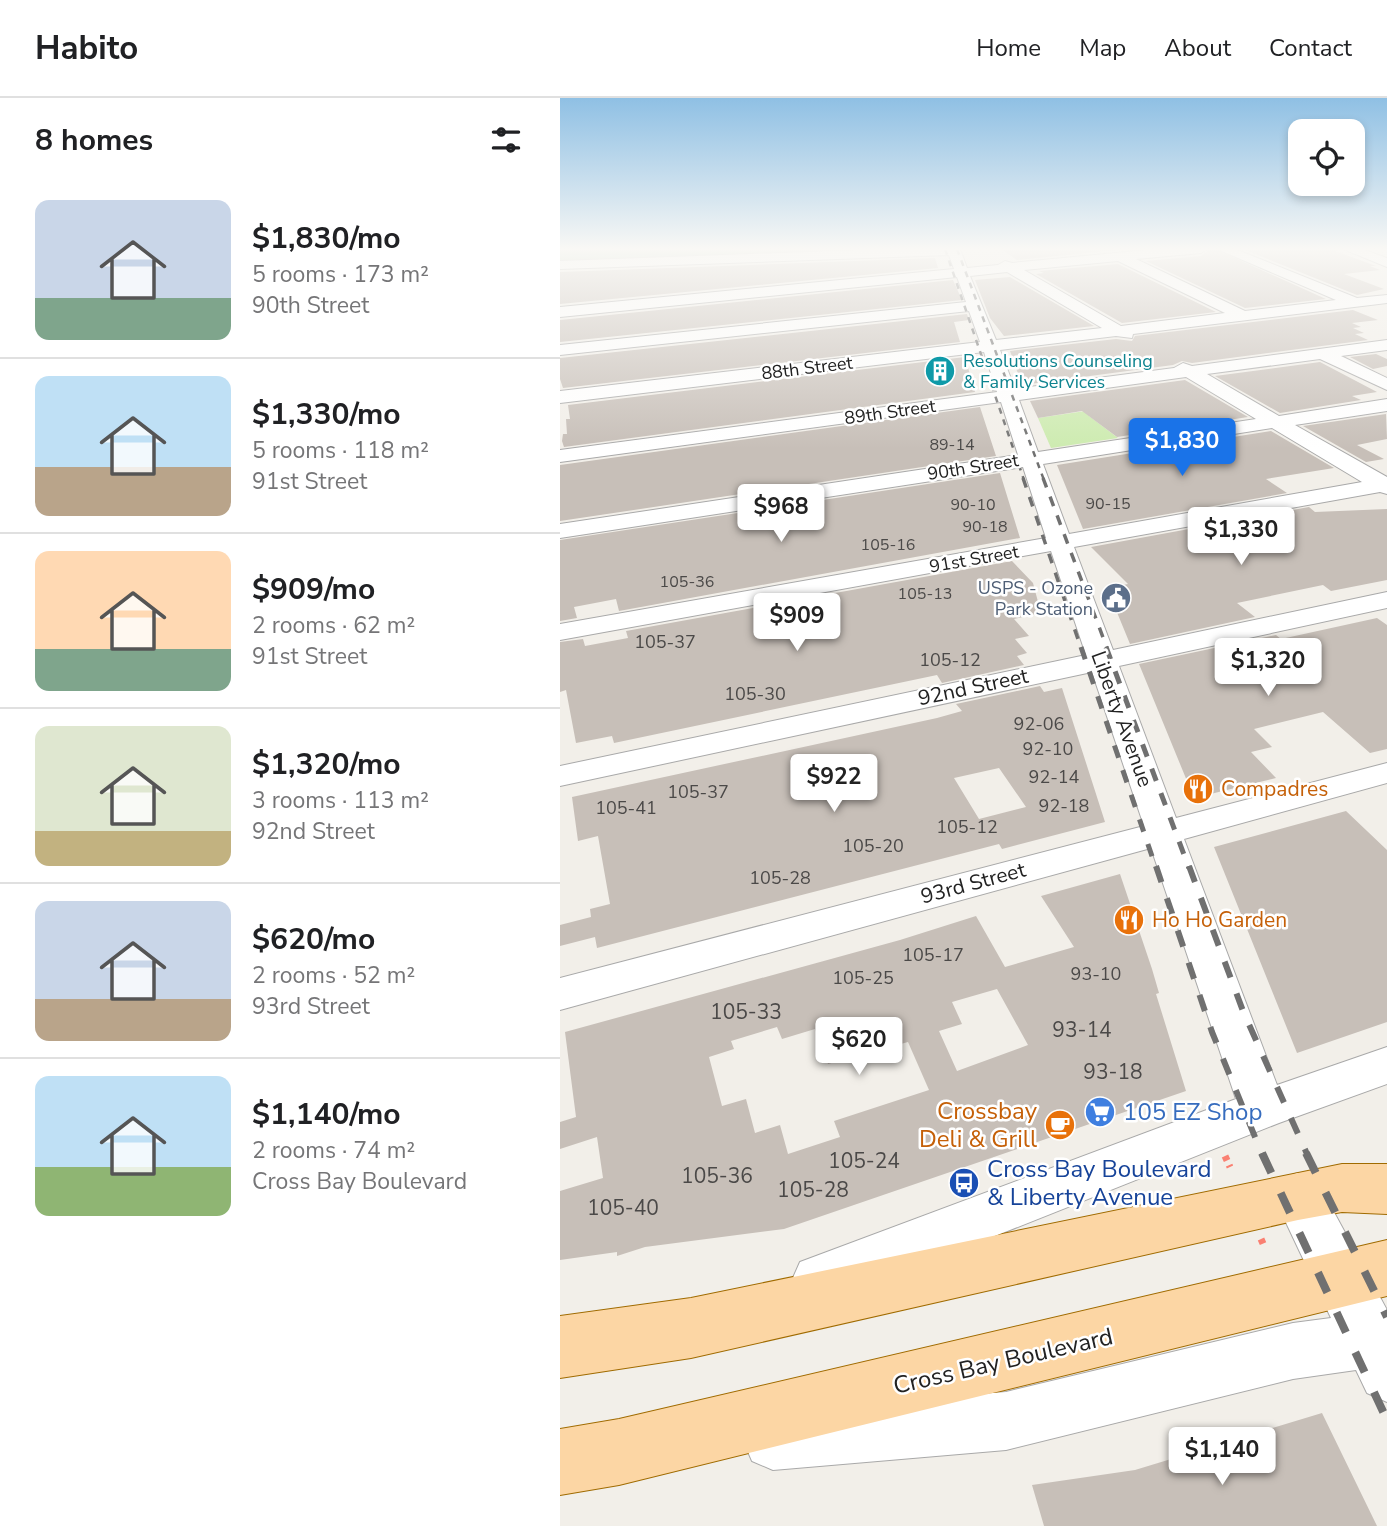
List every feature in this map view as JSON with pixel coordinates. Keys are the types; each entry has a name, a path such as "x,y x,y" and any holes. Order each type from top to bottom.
{"main road":[{"path":"560,1347 691,1328 1353,1188"},
{"name":"Cross Bay Boulevard","path":"590,1457 1363,1273"}],"street":[{"path":"566,330 606,316"},
{"path":"566,330 706,316"},
{"name":"Liberty Avenue","path":"977,316 990,346 1263,1109"},
{"path":"1092,316 1386,486"},
{"path":"1243,316 1272,330"},
{"name":"88th Street","path":"560,397 1246,316"},
{"path":"1294,340 1387,385"},
{"name":"89th Street","path":"560,456 1387,345"},
{"name":"90th Street","path":"560,531 1387,405"},
{"name":"91st Street","path":"560,632 1386,486"},
{"name":"92nd Street","path":"560,776 1387,600"},
{"name":"93rd Street","path":"560,994 1387,773"},
{"path":"691,1328 1263,1109 1387,1065"},
{"path":"1353,1188 1363,1273 1381,1350"},
{"name":"Cross Bay Boulevard","path":"590,1457 1006,1421 1293,1351 1381,1350"}],"green space":[{"path":"1092,410 1089,416 1118,438 1051,448 1038,418"}],"building":[{"path":"603,316 812,316 560,342 560,320"},
{"path":"952,316 968,316 969,320 954,322 960,342 563,388 560,358"},
{"path":"989,316 1076,316 1094,326 1004,336"},
{"path":"1109,316 1185,316 1122,323"},
{"path":"1306,316 1367,316 1378,320 1352,323 1361,327 1353,328 1364,333 1355,334 1368,340 1192,363 1182,361 1173,365 1022,385 1010,351 1116,339 1132,341 1135,336"},
{"path":"1376,354 1387,359 1387,366 1373,369 1350,357"},
{"path":"965,357 975,392 564,447 562,441 563,434 567,434 566,419 570,419 568,405"},
{"path":"1320,362 1377,392 1352,396 1361,400 1280,413 1215,376"},
{"path":"1185,380 1248,417 1117,437 1082,411 1038,418 1030,401"},
{"path":"980,407 996,456 560,521 560,465"},
{"path":"1386,414 1387,439 1357,445 1384,459 1366,462 1303,426"},
{"path":"1271,431 1334,468 1266,479 1287,493 1083,529 1057,465"},
{"path":"1000,473 1020,538 619,611 616,599 574,607 577,618 560,621 560,540"},
{"path":"1309,507 1315,512 1387,509 1387,580 1331,591 1323,585 1237,603 1255,617 1130,644 1107,588 1128,584 1091,547"},
{"path":"1012,561 1033,583 1041,613 1014,619 1029,636 1015,639 1027,653 1017,656 1024,665 942,683 937,675 614,743 612,736 576,743 566,690 560,692 560,642 583,639 585,646 628,638 626,631"},
{"path":"1377,618 1387,625 1387,749 1370,753 1323,712 1254,729 1272,747 1251,752 1276,778 1194,798 1139,664 1276,635 1281,639"},
{"path":"1040,686 1044,692 1062,688 1105,822 1002,849 999,844 597,948 595,937 560,946 560,925 591,917 590,909 610,904 598,836 578,841 572,797 962,711 956,704","holes":["999,768 1026,807 979,819 954,778"]},
{"path":"1346,811 1387,850 1387,1022 1297,1053 1214,847"},
{"path":"1120,874 1152,969 1159,993 1156,994 1186,1091 784,1229 645,1247 617,1256 617,1252 560,1260 560,1191 603,1178 597,1137 560,1149 560,1122 576,1117 565,1032 900,940 976,916 1005,967 1074,947 1041,896","holes":["997,989 1028,1045 957,1071 939,1031 962,1024 952,1002","777,1027 782,1039 815,1029 828,1064 908,1042 929,1090 834,1121 840,1137 788,1154 780,1125 755,1133 746,1099 722,1106 709,1057 734,1049 731,1041"]},
{"path":"1322,1413 1377,1526 1044,1526 1032,1485 1135,1470"}],"railway":[{"path":"968,316 1024,480"},
{"path":"982,316 1044,480"},
{"path":"1023,478 1081,648"},
{"path":"1043,478 1107,648"},
{"path":"1081,647 1156,868"},
{"path":"1106,647 1189,868"},
{"path":"1156,866 1212,1032 1262,1154"},
{"path":"1189,866 1243,1011 1307,1154"},
{"path":"1262,1153 1387,1420"},
{"path":"1306,1153 1387,1317"}],"place":[{"name":"Resolutions Counseling & Family Services","path":"940,371"},
{"name":"USPS - Ozone Park Station","path":"1116,598"},
{"name":"Compadres","path":"1198,789"},
{"name":"Ho Ho Garden","path":"1129,920"},
{"name":"105 EZ Shop","path":"1100,1112"},
{"name":"Crossbay Deli & Grill","path":"1060,1125"},
{"name":"Cross Bay Boulevard & Liberty Avenue","path":"964,1183"}]}
